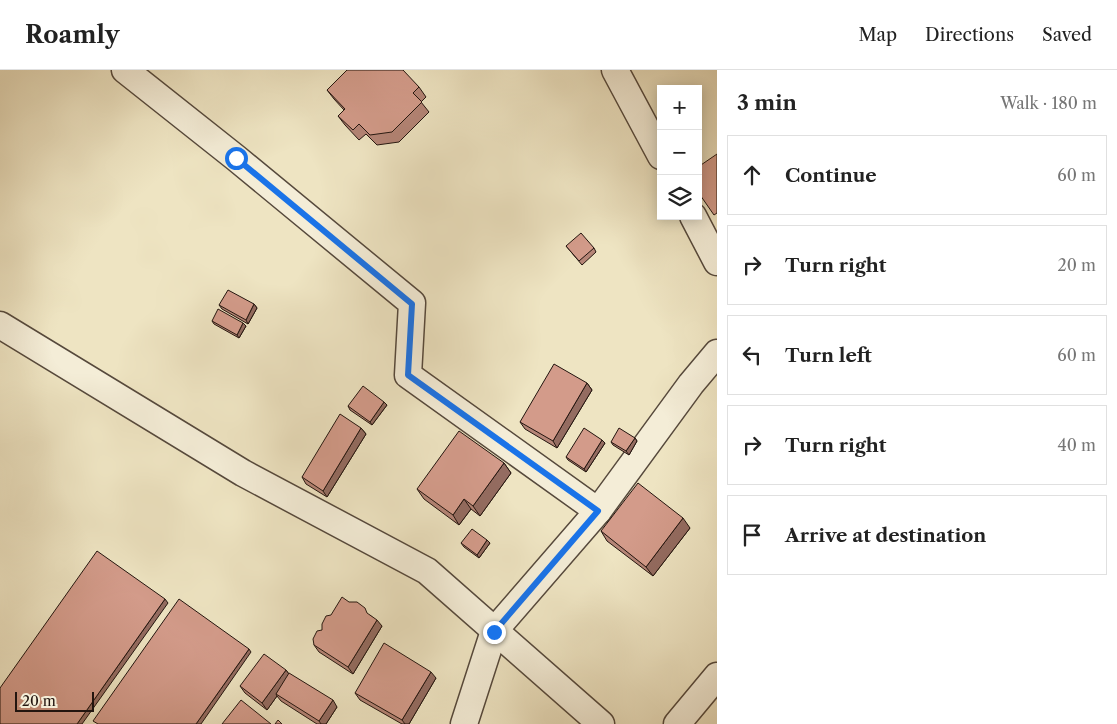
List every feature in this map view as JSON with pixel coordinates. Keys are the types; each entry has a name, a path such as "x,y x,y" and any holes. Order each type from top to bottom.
{"street":[{"path":"125,70 244,164 412,304 408,375 598,511"},
{"path":"615,70 657,149"},
{"path":"695,220 717,262"},
{"path":"0,325 243,472 427,571 494,632 601,724"},
{"path":"464,724 494,632 598,511 691,384 717,353"},
{"path":"677,724 717,676"}],"building":[{"path":"347,70 403,70 419,87 413,93 422,102 392,132 370,135 359,124 353,130 338,116 345,109 327,90"},
{"path":"717,154 717,213 714,215 702,198 702,164"},
{"path":"581,233 594,248 579,261 566,246"},
{"path":"228,290 254,304 246,320 219,305"},
{"path":"218,309 243,323 237,335 212,321"},
{"path":"554,364 587,383 553,441 520,422"},
{"path":"363,386 384,402 370,422 348,406"},
{"path":"340,414 361,428 323,491 302,477"},
{"path":"584,428 602,440 584,469 566,457"},
{"path":"619,428 635,438 626,451 611,442"},
{"path":"459,431 504,463 473,506 464,499 453,515 417,489"},
{"path":"638,483 683,518 646,567 601,531"},
{"path":"472,529 487,540 477,555 461,543"},
{"path":"97,551 165,599 77,724 0,724 0,688"},
{"path":"342,597 349,602 357,602 377,620 348,667 314,645 313,639 317,631 322,630 322,624 326,616 331,615"},
{"path":"179,599 249,649 196,724 98,724 93,721"},
{"path":"384,643 431,672 402,720 355,693"},
{"path":"264,654 286,670 262,703 240,686"},
{"path":"289,673 333,700 319,721 276,694"},
{"path":"241,700 271,724 222,724"}],"route":[{"path":"236,158 412,304 408,375 598,511 494,632"}]}
